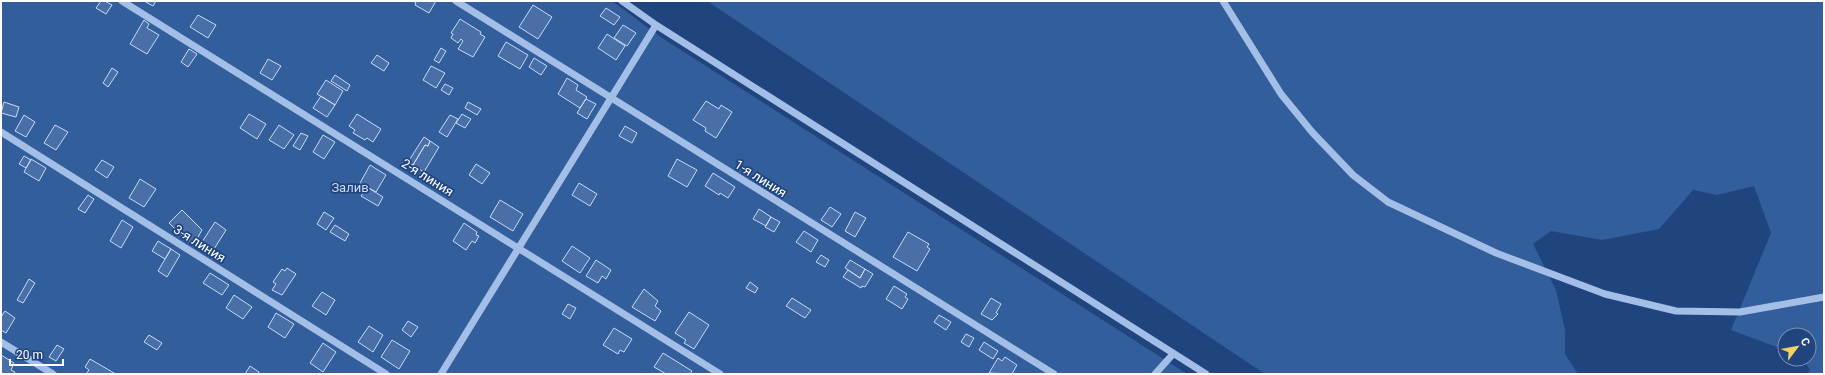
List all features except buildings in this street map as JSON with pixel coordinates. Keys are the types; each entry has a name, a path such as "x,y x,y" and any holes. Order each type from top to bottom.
{"street":[{"name":"2-я линия","path":"122,1 720,374"},
{"name":"1-я линия","path":"456,1 1054,374"},
{"path":"622,1 656,25 1206,374"},
{"path":"1223,1 1282,94 1312,132 1353,175 1388,202 1496,253 1605,294 1676,312 1740,312 1824,297"},
{"path":"441,374 656,25"},
{"name":"3-я линия","path":"1,132 386,374"},
{"path":"1,342 53,374"},
{"path":"1155,374 1173,354"}],"green space":[{"name":"Залив","path":"1,1 612,1 659,36 1187,374 1,374"},
{"path":"707,1 1824,1 1824,374 1806,374 1810,370 1808,367 1817,367 1817,327 1777,327 1777,347 1731,330 1771,233 1754,186 1717,195 1693,190 1659,229 1602,240 1551,231 1533,244 1556,290 1565,330 1565,354 1578,374 1265,374"}]}
